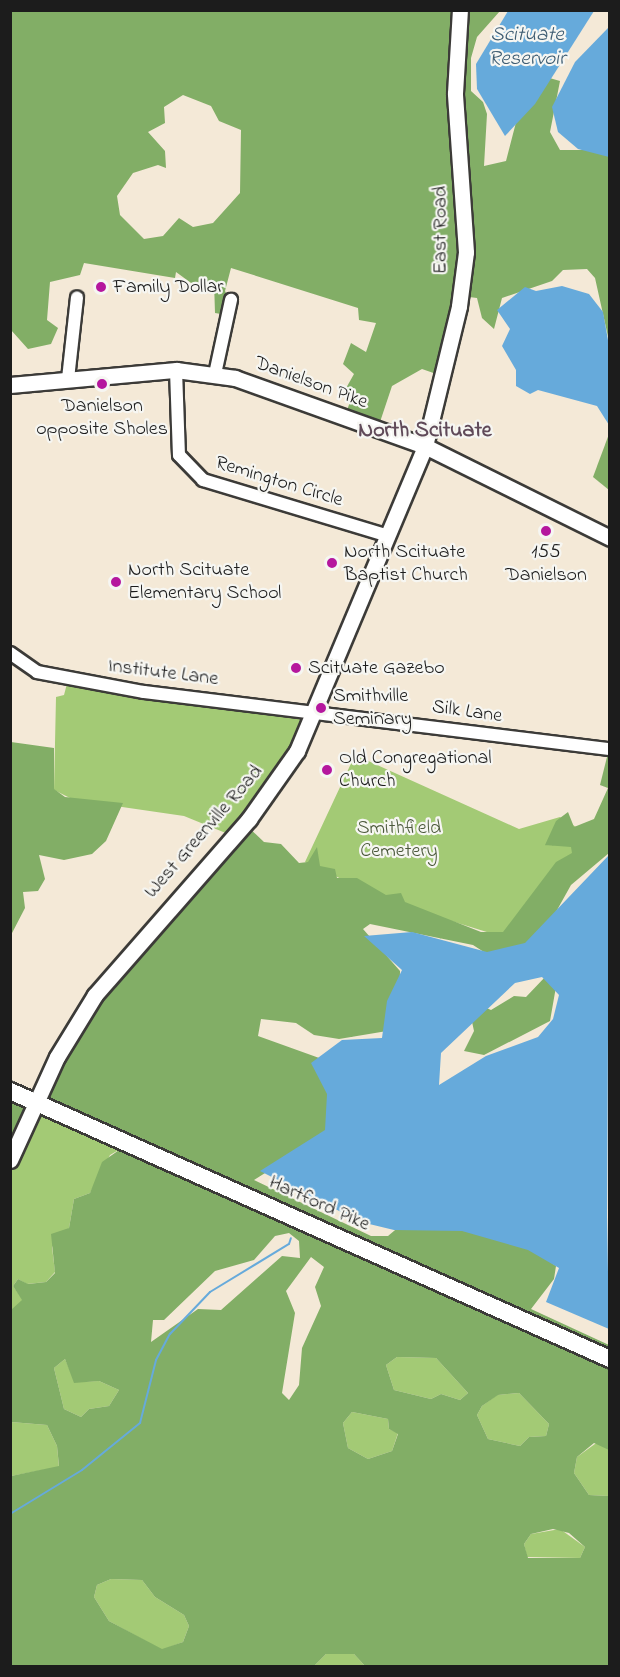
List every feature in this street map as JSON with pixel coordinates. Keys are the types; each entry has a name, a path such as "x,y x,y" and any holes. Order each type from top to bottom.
{"highway":[{"name":"Hartford Pike","path":"10,1090 609,1359"}],"main road":[{"name":"East Road","path":"425,446 459,306 466,252 455,93 460,10"},
{"name":"Danielson Pike","path":"10,385 176,370 215,374 425,446 609,537"},
{"name":"West Greenville Road","path":"10,1160 36,1103 95,995 269,794 318,710 425,446"}],"street":[{"path":"68,379 77,297"},
{"path":"215,374 231,300"},
{"name":"Remington Circle","path":"176,370 179,455 203,480 389,536"},
{"name":"Institute Lane","path":"10,653 37,672 97,684 318,710"},
{"name":"Silk Lane","path":"318,710 609,749"}],"green space":[{"path":"11,11 500,11 477,37 471,58 471,91 483,102 487,114 484,166 506,161 521,103 546,77 560,81 550,132 560,150 609,150 609,341 595,278 587,269 563,270 552,281 502,298 494,329 482,318 477,298 461,296 442,376 422,369 392,386 378,428 345,416 351,399 345,390 354,374 343,364 351,343 366,352 376,323 359,320 358,308 231,268 225,291 230,301 227,315 215,313 214,282 198,288 176,272 175,278 84,263 80,275 50,282 47,320 58,328 51,344 28,349 11,330","holes":["183,95 211,106 219,121 241,130 240,193 213,223 193,227 179,218 163,236 144,239 120,215 117,196 133,173 158,165 166,168 165,151 148,132 165,123 164,107"]},
{"path":"609,434 609,490 593,477"},
{"path":"69,676 316,711 233,836 184,816 74,800 54,790 56,697 64,695"},
{"path":"11,742 54,748 54,789 65,797 123,803 106,841 92,854 64,860 39,855 45,879 38,891 23,892 25,908 11,935"},
{"path":"609,749 609,853 571,885 547,928 523,945 487,954 473,945 370,924 363,929 400,971 399,1029 339,1039 314,1035 296,1023 261,1019 258,1036 322,1059 349,1120 254,1180 371,1236 388,1236 401,1225 502,1229 556,1266 554,1279 531,1309 609,1345 609,1450 594,1443 577,1457 574,1473 589,1495 609,1496 609,1666 365,1666 354,1654 326,1654 314,1666 11,1666 11,1476 59,1466 57,1446 47,1425 11,1422 11,1310 22,1300 13,1286 18,1279 28,1284 46,1282 55,1273 51,1234 69,1228 74,1199 90,1193 102,1162 122,1148 38,1101 11,1161 11,1088 36,1100 75,1025 245,824 264,842 281,844 299,863 308,862 317,847 320,866 335,869 337,878 357,878 386,895 401,893 405,902 481,932 503,932 556,862 572,853 571,847 545,845 556,821 568,812 574,827 594,819 608,788 600,785","holes":["289,1233 299,1241 300,1258 282,1256 221,1310 198,1309 151,1342 153,1320 164,1320 215,1271 254,1260 275,1236","311,1257 324,1267 315,1287 321,1306 302,1348 299,1385 289,1400 282,1393 295,1313 286,1291","397,1357 436,1358 468,1393 460,1400 441,1394 431,1399 394,1390 386,1365","65,1359 74,1383 99,1381 119,1390 109,1406 89,1409 81,1417 64,1409 54,1368","519,1393 549,1424 546,1436 529,1437 520,1446 488,1439 477,1415 482,1406 498,1395","352,1412 388,1419 389,1429 398,1434 392,1451 368,1459 348,1448 343,1423","553,1529 569,1533 585,1547 580,1558 528,1558 524,1544 531,1534","111,1579 142,1580 155,1597 184,1615 189,1626 183,1642 162,1649 109,1621 94,1597 97,1585"]},
{"name":"Smithfield Cemetery","path":"355,755 519,829 560,817 589,835 503,937 393,903 305,862"},
{"path":"546,976 557,981 550,1021 484,1055 464,1051 474,1031 471,1017 482,1006 491,1010 514,996 526,997"},
{"path":"38,1101 122,1148 110,1155 90,1193 74,1199 69,1228 52,1247 55,1272 46,1282 27,1284 18,1279 13,1286 23,1300 14,1312 11,1310 11,1161"},
{"path":"397,1357 436,1358 468,1393 460,1400 441,1394 431,1399 394,1390 386,1365"},
{"path":"65,1359 75,1382 99,1381 119,1390 109,1406 89,1409 81,1417 64,1409 54,1368"},
{"path":"519,1393 549,1424 546,1436 529,1437 520,1446 488,1439 477,1415 482,1406 497,1395"},
{"path":"352,1412 388,1419 389,1429 398,1433 392,1451 368,1459 348,1448 343,1423"},
{"path":"11,1422 47,1425 57,1446 59,1467 11,1476"},
{"path":"599,1441 609,1450 609,1496 589,1495 574,1473 577,1457"},
{"path":"560,1529 585,1547 580,1558 527,1557 524,1544 531,1534"},
{"path":"111,1579 142,1580 155,1597 184,1615 189,1626 183,1642 162,1650 109,1621 94,1597 97,1585"},
{"path":"326,1654 354,1654 365,1666 314,1666"}],"water":[{"name":"Scituate Reservoir","path":"508,11 594,11 535,104 505,136 477,89 476,64"},
{"name":"Scituate Reservoir","path":"609,27 609,157 578,149 558,132 552,107 575,62"},
{"path":"562,286 589,294 603,312 609,346 609,425 597,406 538,390 530,394 516,386 516,370 502,346 510,329 497,310 525,287 536,291"},
{"path":"609,855 607,1216 609,1329 546,1302 559,1268 528,1250 462,1231 394,1230 361,1222 260,1171 325,1130 327,1094 311,1063 342,1040 382,1038 387,1001 402,970 364,936 412,932 487,952 525,943","holes":["542,977 559,995 553,1019 538,1037 486,1056 439,1085 441,1053 515,983"]}],"waterway":[{"path":"10,1514 82,1470 140,1423 156,1360 170,1334 210,1292 289,1244 291,1238"}],"place":[{"name":"Family Dollar","path":"101,287"},
{"name":"Danielson opposite Sholes","path":"102,384"},
{"name":"155 Danielson","path":"546,531"},
{"name":"North Scituate Baptist Church","path":"332,563"},
{"name":"North Scituate Elementary School","path":"116,582"},
{"name":"Scituate Gazebo","path":"296,668"},
{"name":"Smithville Seminary","path":"321,708"},
{"name":"Old Congregational Church","path":"327,770"}],"district":[{"name":"North Scituate","path":"425,432"}]}
